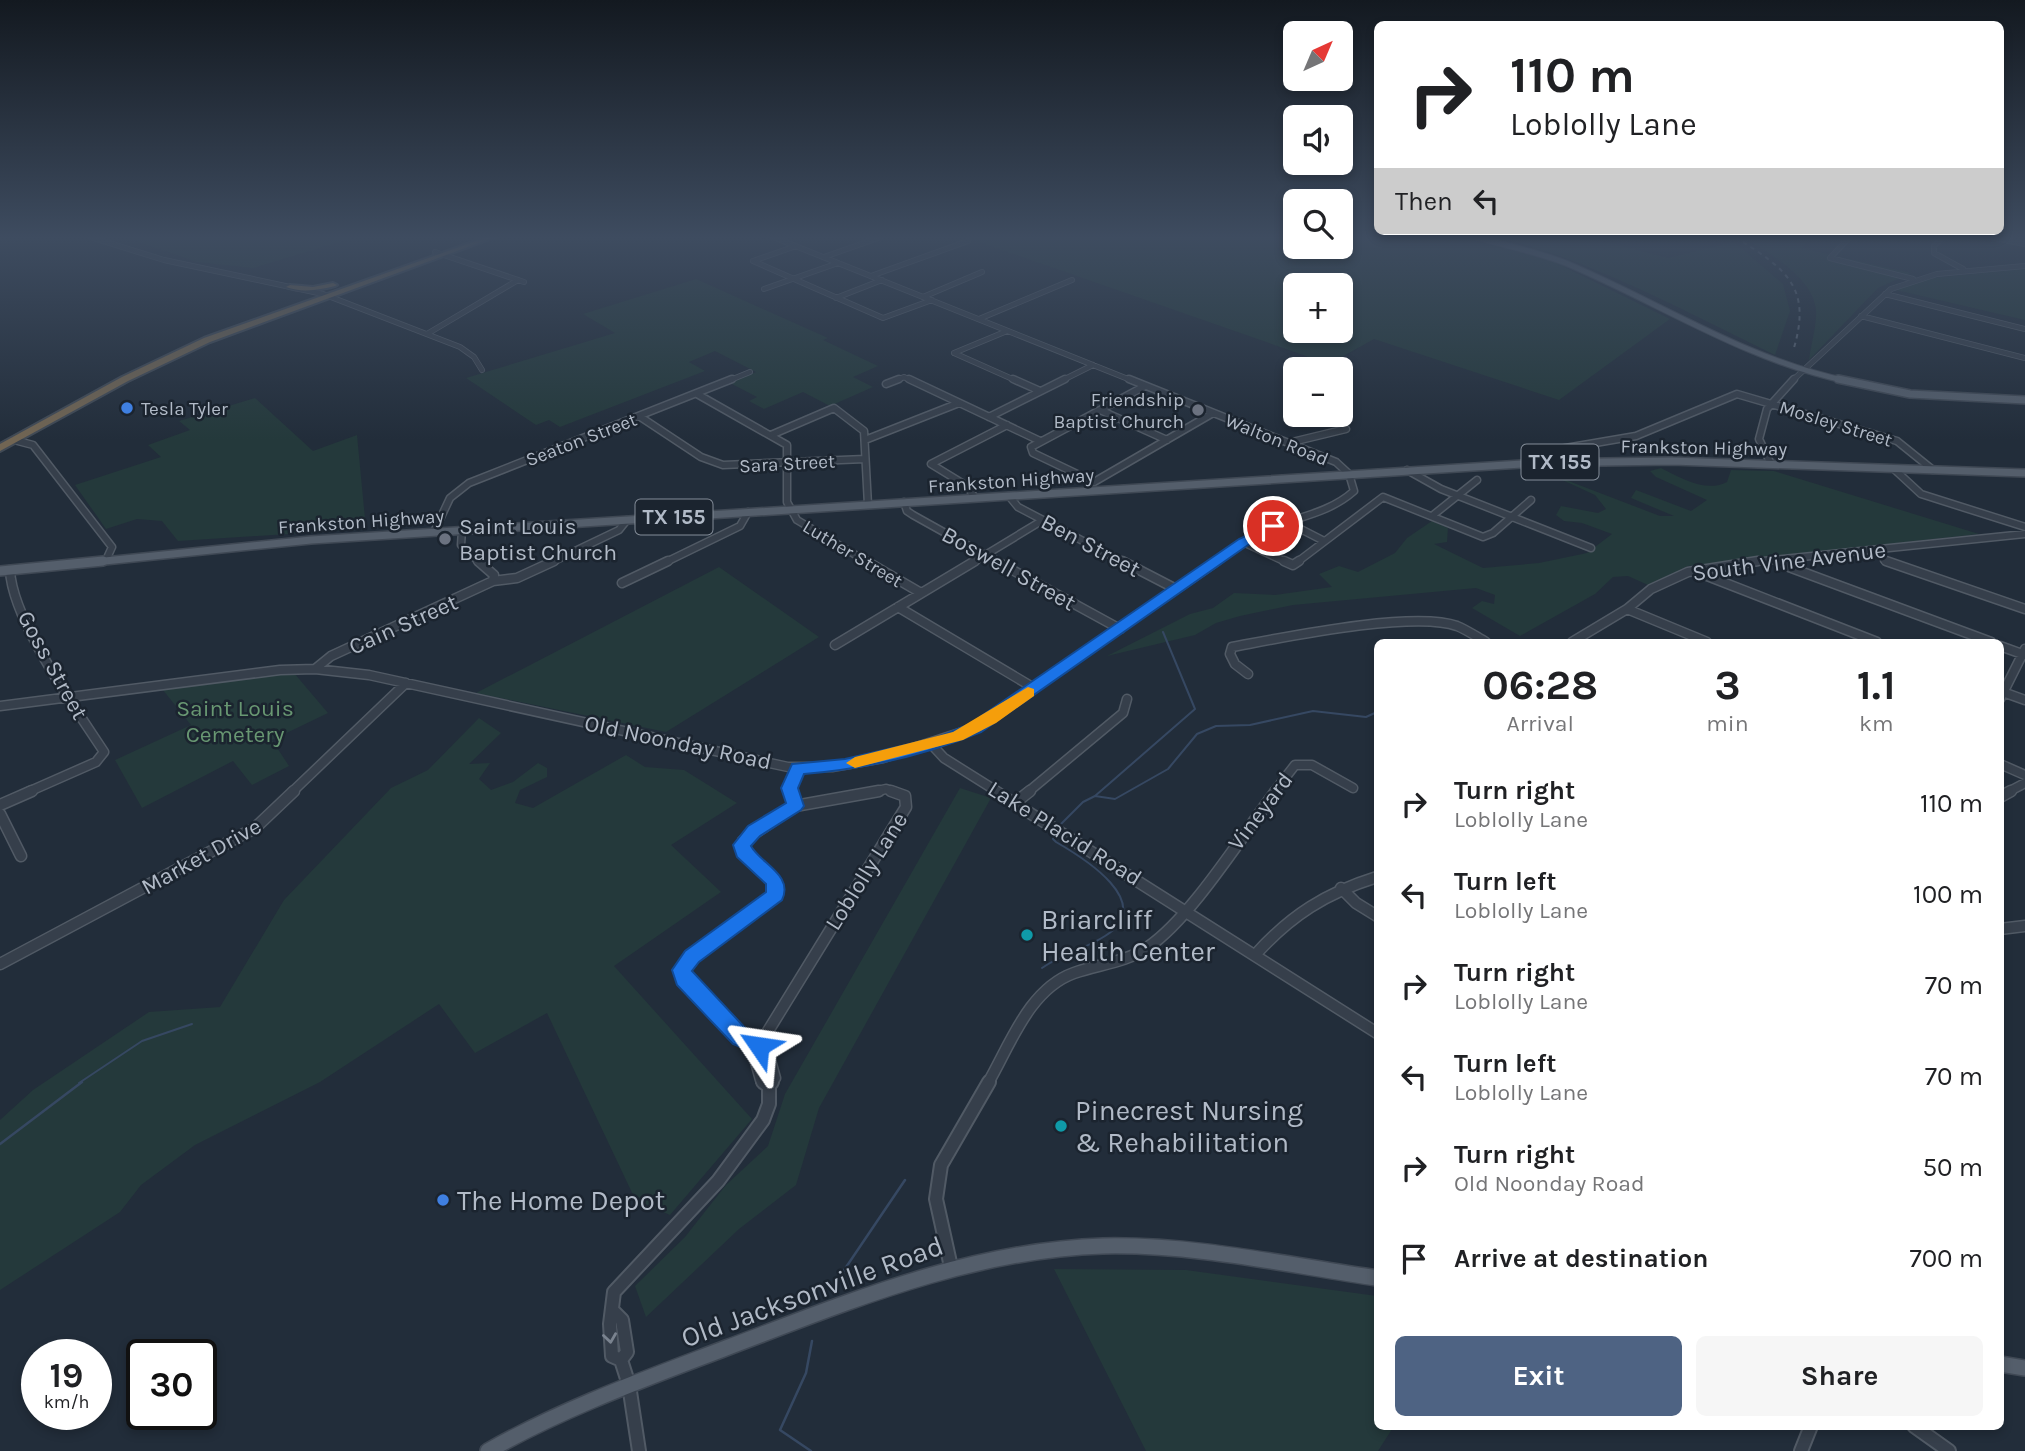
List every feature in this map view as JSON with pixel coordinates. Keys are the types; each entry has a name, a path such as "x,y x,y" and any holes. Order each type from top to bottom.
{"highway":[{"path":"0,440 208,334 284,305"},
{"path":"0,448 122,377 294,305"}],"main road":[{"path":"1652,305 1742,349 1806,370 1885,390 2025,398"},
{"name":"Frankston Highway","path":"0,571 252,544 1009,496 1096,486 1553,462 1771,464 2025,473"},
{"name":"Old Jacksonville Road","path":"488,1451 559,1413 629,1385 902,1281 951,1267 1043,1250 1128,1247 1173,1250 1374,1278"},
{"path":"2004,1365 2025,1368"}],"street":[{"path":"350,305 466,350 482,370"},
{"path":"428,334 445,327 476,305"},
{"path":"852,305 880,317 890,317 920,305"},
{"name":"Walton Road","path":"944,305 1340,464 1349,474"},
{"path":"979,319 1013,305"},
{"path":"1771,464 1759,439 1771,402 1873,305"},
{"path":"1928,305 2025,329"},
{"path":"1861,316 2025,358"},
{"path":"1007,331 954,353 1040,391"},
{"path":"989,417 1093,365"},
{"name":"Seaton Street","path":"434,532 450,498 469,483 750,372"},
{"path":"886,384 904,377 1040,441"},
{"path":"1145,386 1040,441 1030,450 1096,486 1213,413"},
{"path":"697,394 787,445 789,463"},
{"name":"Mosley Street","path":"1553,462 1550,455 1552,451 1636,436 1733,395 1771,402 1896,441 1912,450 1933,470"},
{"path":"865,440 959,402"},
{"path":"771,435 834,408 862,427 869,505"},
{"path":"1100,410 1167,440"},
{"name":"Sara Street","path":"639,416 711,462 735,466 865,459"},
{"path":"975,498 967,486 931,464 1007,425"},
{"path":"1288,443 1346,429"},
{"path":"14,440 33,445 55,471 112,547 107,558"},
{"name":"Luther Street","path":"789,463 789,509 805,526 921,593"},
{"path":"1894,469 1921,494 2025,527"},
{"path":"1407,470 1427,483 1591,548"},
{"name":"Old Noonday Road","path":"0,706 280,670 315,669 406,683 798,768 836,767 932,745 975,728 1243,542 1287,522 1322,511 1347,497 1355,488 1349,474"},
{"path":"1432,516 1477,481"},
{"name":"Ben Street","path":"1009,496 1015,505 1176,589"},
{"path":"1243,542 1293,565 1383,497 1483,537 1493,533 1531,500"},
{"name":"Boswell Street","path":"904,502 909,513 1120,629"},
{"path":"622,583 740,526 746,520 748,512"},
{"name":"Cain Street","path":"315,669 331,656 493,581 517,578 619,530 627,520"},
{"path":"835,645 1043,520"},
{"path":"1287,522 1324,541"},
{"path":"462,530 461,545 494,575 493,581"},
{"name":"South Vine Avenue","path":"1577,639 1657,586 1694,571 2025,534"},
{"path":"1884,559 2025,609"},
{"path":"1779,560 1792,568 1983,639"},
{"name":"Goss Street","path":"0,805 101,759 104,752 36,642 7,581 10,570"},
{"path":"1694,571 1869,639"},
{"name":"Luther Street","path":"898,607 1034,688"},
{"path":"1627,608 1700,639"},
{"path":"1248,674 1235,664 1230,654 1233,647 1438,621 1461,627 1481,639"},
{"path":"2004,647 2024,653 2004,689"},
{"name":"Market Drive","path":"0,964 255,828 406,683"},
{"path":"2004,695 2025,701"},
{"path":"1016,802 1123,713 1127,699"},
{"name":"Lake Placid Road","path":"932,745 944,758 1186,909 1374,1031"},
{"name":"Vineyard","path":"1186,909 1295,765 1312,765 1353,789"},
{"path":"2004,766 2025,775"},
{"path":"795,806 789,788 798,768"},
{"path":"2004,795 2025,783"},
{"name":"Loblolly Lane","path":"886,789 902,793 908,803 765,1036 758,1043 740,1037 684,979 682,970 692,956 775,895 775,882 744,853 742,845 754,831 795,806 851,799 886,789"},
{"path":"0,814 21,856"},
{"path":"1255,955 1298,911 1325,893 1374,878"},
{"path":"1340,888 1356,903 1374,914"},
{"path":"951,1267 937,1207 938,1174 949,1146 1026,1013 1041,994 1064,977 1144,950 1186,909"},
{"path":"2004,929 2025,926"},
{"path":"639,1451 629,1385 621,1360 612,1356 608,1325 614,1312 613,1297 617,1286 712,1188 763,1120 769,1104 769,1086 761,1080 754,1055 758,1043"},
{"path":"1801,1451 1809,1430"},
{"path":"1920,1430 1949,1451"}],"green space":[{"path":"613,305 754,305 828,338 823,340 878,366 853,377 873,387 830,406 803,392 764,409 749,401 757,397 730,383 756,372 715,351 689,362 705,371 560,427 549,420 536,425 466,378 615,333 583,314"},
{"path":"1159,305 1283,305 1283,343 1353,343 1353,305 1641,305 1670,319 1559,400 1374,339 1342,357 1309,357"},
{"path":"1673,305 1788,305 1790,311 1775,355"},
{"path":"1815,305 1862,305 1809,360 1815,328"},
{"path":"1959,305 2025,305 2025,320"},
{"path":"255,398 313,451 357,435 366,529 178,541 162,521 137,519 106,529 75,485 161,457 148,445 190,430 179,421"},
{"path":"1661,468 1694,483 1711,486 1727,482 1731,470 1774,471 1979,534 1688,566 1648,585 1628,576 1613,577 1595,594 1520,636 1472,608 1482,601 1494,604 1495,595 1476,588 1293,605 1240,616 1216,623 1195,635 1107,656 1190,614 1213,608 1234,593 1275,595 1332,587 1319,574 1339,566 1358,572 1395,553 1407,538 1432,521 1448,528 1447,542 1434,544 1483,568 1539,563 1587,553 1612,534 1582,523 1564,521 1556,515 1561,506 1598,513 1606,509 1595,495 1545,472 1660,516 1674,516 1631,498 1636,490 1691,511 1707,500 1656,477 1650,471"},
{"path":"719,567 819,637 666,732 476,693"},
{"name":"Saint Louis Cemetery","path":"294,673 328,713 272,740 289,766 252,785 233,761 142,808 115,760 191,725 163,690"},
{"path":"479,718 501,733 469,764 490,763 479,779 491,790 513,782 538,763 547,768 547,777 520,790 515,803 533,808 626,755 645,767 684,770 737,803 671,845 721,892 614,966 752,1119 670,1215 635,1199 547,1013 475,1053 439,1004 320,1082 195,1145 141,1185 120,1212 0,1290 0,1120 33,1090 149,1012 220,1007 284,900 391,788 428,770"},
{"path":"960,788 991,798 819,1108 796,1185 739,1229 646,1317 635,1286 685,1237 726,1185 768,1146 785,1094"},
{"path":"1054,1269 1186,1270 1374,1296 1374,1430 1391,1430 1378,1451 1146,1451"}],"waterway":[{"path":"1095,796 1195,709 1163,632"},
{"path":"1095,796 1115,799 1168,769 1197,734 1216,726 1250,725 1313,711 1366,717 1374,713"},
{"path":"1060,825 1083,802 1095,796"},
{"path":"1042,968 1105,936 1119,923 1123,909 1120,896 1110,882 1082,858 1056,842 1053,839 1055,832"},
{"path":"79,1083 142,1041 192,1024"},
{"path":"0,1144 82,1082"},
{"path":"836,1282 905,1180"},
{"path":"811,1451 780,1430 806,1373 812,1341"}],"railway":[{"path":"1793,351 1798,329 1799,305"}],"slow traffic":[{"path":"855,763 932,745 958,736 991,719 1028,692"}],"place":[{"name":"Tesla Tyler","path":"127,408"},
{"name":"Friendship Baptist Church","path":"1198,410"},
{"name":"Saint Louis Baptist Church","path":"445,539"},
{"name":"Briarcliff Health Center","path":"1027,935"},
{"name":"Pinecrest Nursing & Rehabilitation","path":"1061,1126"},
{"name":"The Home Depot","path":"443,1200"}],"route":[{"path":"759,1046 758,1040 748,1041 740,1037 684,979 682,970 692,956 771,901 775,895 775,882 744,853 742,845 754,831 795,806 789,788 798,768 818,769 845,765 940,743 975,728 1243,542 1273,526"}]}
